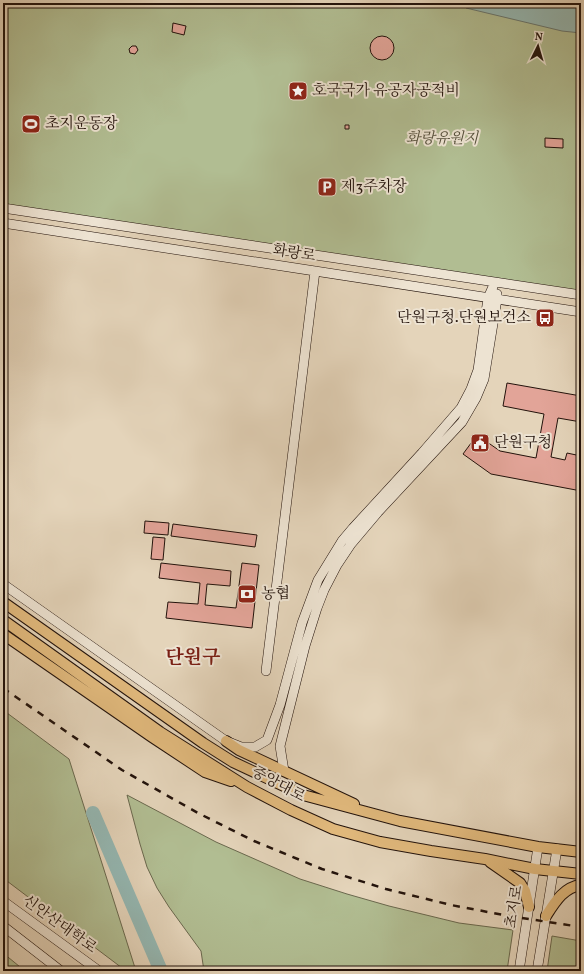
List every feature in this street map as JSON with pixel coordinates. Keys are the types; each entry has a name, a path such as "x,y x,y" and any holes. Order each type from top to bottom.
{"main road":[{"name":"중앙대로","path":"3,602 203,743 233,762 303,796 400,821 538,847 581,852"},
{"name":"중앙대로","path":"3,620 160,732 247,787 291,810 333,829 380,842 553,871 581,874"},
{"path":"3,634 205,772 247,787"},
{"path":"226,741 239,750 378,815"},
{"path":"485,859 520,882 525,891 529,908"},
{"path":"546,916 563,892 576,885 581,885"}],"street":[{"name":"화랑로","path":"5,208 581,295"},
{"name":"화랑로","path":"3,223 581,312"},
{"path":"266,671 315,271"},
{"path":"3,584 226,741 241,747 255,747 267,740 280,705 302,623 318,580 330,559 353,528 461,408 471,388 478,370 495,282"},
{"path":"284,771 280,746 305,646 324,590 337,565 351,544 378,512 462,422 476,398 484,379 492,298"},
{"name":"초지로","path":"519,971 538,847"},
{"path":"537,971 557,849"},
{"name":"신안산대학로","path":"3,901 99,971"},
{"path":"3,926 61,971"}],"green space":[{"name":"화랑유원지","path":"3,3 581,3 581,299 3,207"},
{"path":"3,710 69,759 136,971 126,971 3,878"},
{"path":"127,795 216,842 300,879 389,906 459,923 513,930 507,971 204,971 201,951 169,907 157,888 147,867"},
{"path":"552,936 581,941 581,971 547,971"},
{"path":"3,953 25,971 3,971"}],"water":[{"path":"468,3 581,3 581,33 562,31 466,8"}],"building":[{"path":"173,23 186,26 184,35 172,32"},
{"path":"382,36 391,39 394,48 391,57 382,60 373,57 370,48 373,39"},
{"path":"132,46 136,46 138,50 135,54 130,53 129,49"},
{"path":"345,125 349,125 349,129 345,129"},
{"path":"545,138 563,139 563,148 545,147"},
{"name":"단원구청","path":"507,383 581,396 581,422 558,418 551,457 565,460 567,453 581,456 581,488 576,490 491,474 463,454 477,435 500,451 536,458 544,414 503,406"},
{"path":"145,521 169,523 168,535 144,533"},
{"path":"173,524 257,535 255,547 171,536"},
{"path":"153,537 165,538 163,560 151,559"},
{"name":"농협","path":"161,563 231,571 230,586 207,584 205,605 236,608 242,563 259,565 252,628 166,618 168,602 198,604 200,583 159,578"}],"waterway":[{"path":"93,813 161,971"}],"railway":[{"path":"3,688 122,770 198,813 254,841 322,869 386,889 451,905 581,927"}],"place":[{"name":"호국국가 유공자공적비","path":"298,91"},
{"name":"초지운동장","path":"31,124"},
{"name":"제3주차장","path":"327,187"},
{"name":"단원구청.단원보건소","path":"545,318"},
{"name":"단원구청","path":"480,443"},
{"name":"농협","path":"247,594"}],"district":[{"name":"단원구","path":"193,658"}]}
